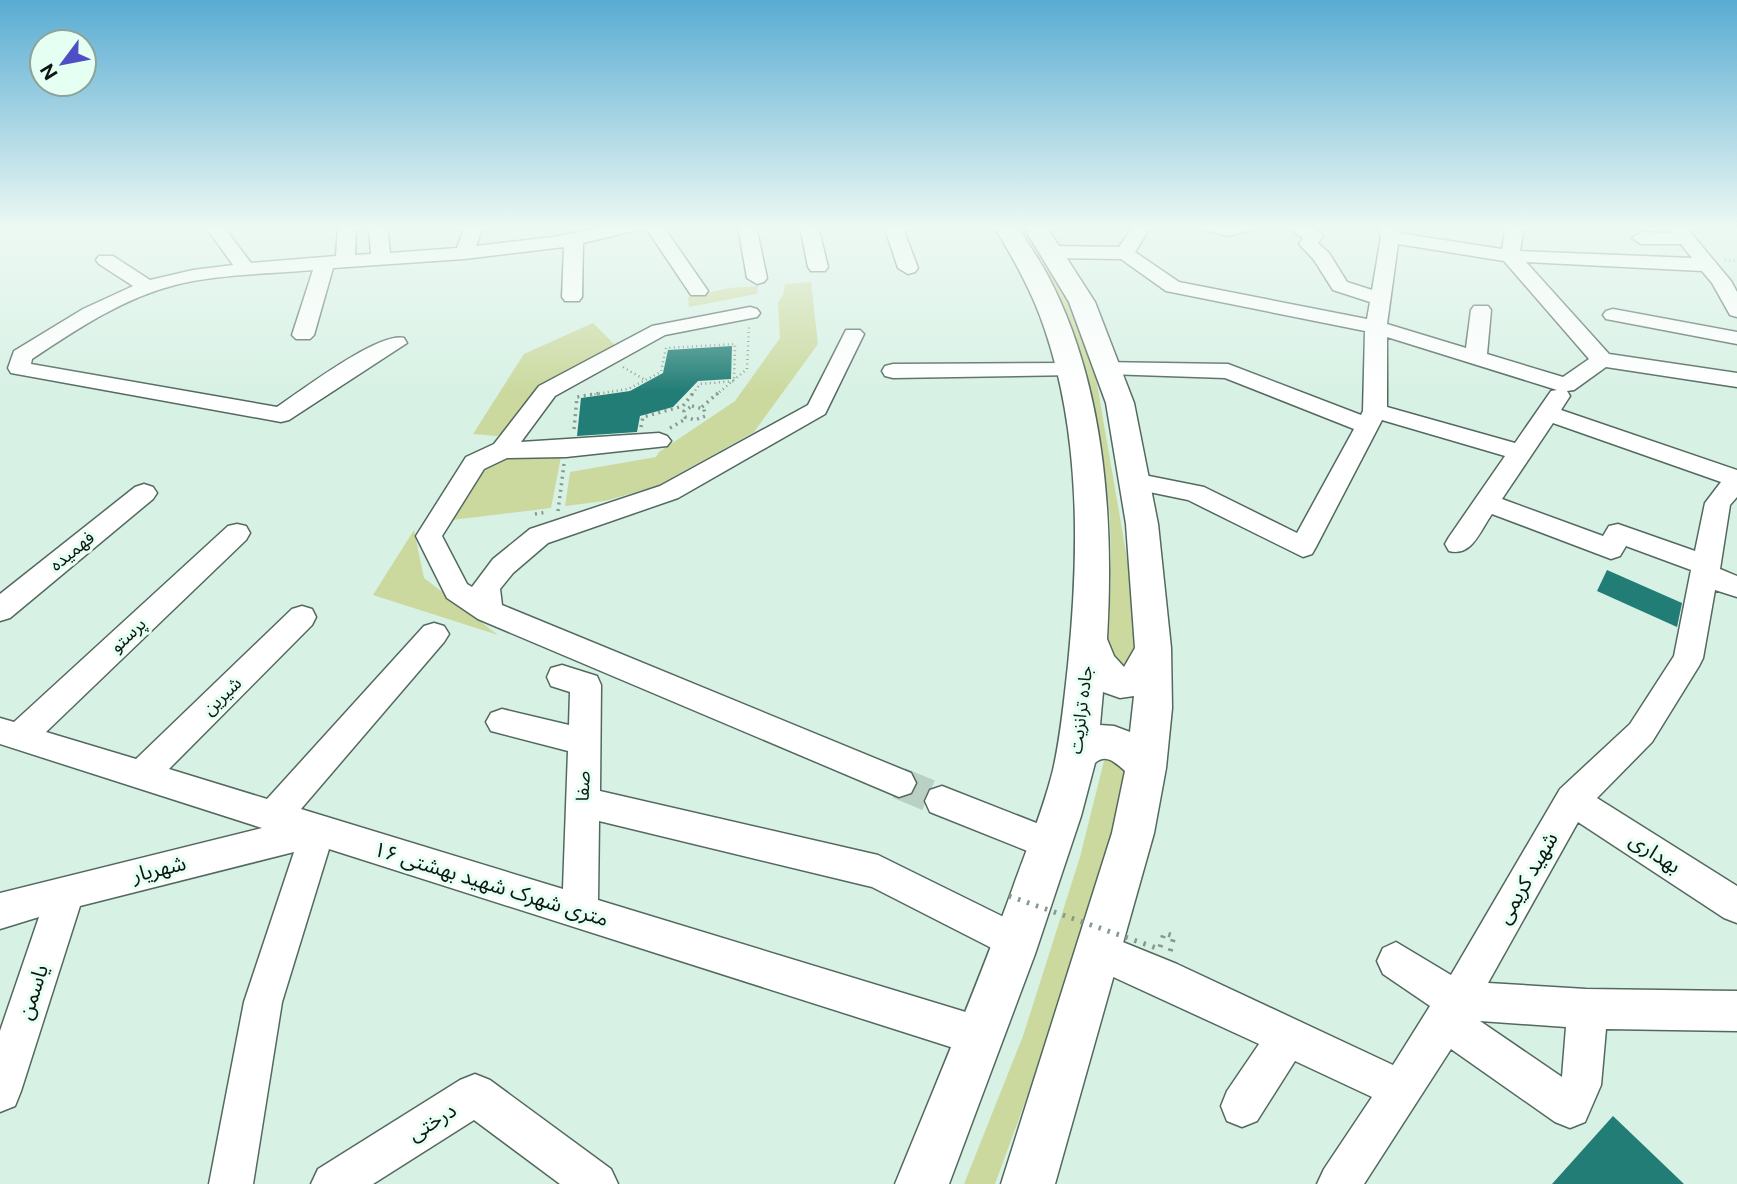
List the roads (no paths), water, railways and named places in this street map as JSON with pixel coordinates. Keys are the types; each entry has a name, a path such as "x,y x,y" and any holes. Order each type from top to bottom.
{"main road":[{"name":"جاده ترانزیت","path":"922,1184 1017,943 1076,755 1090,640 1092,514 1079,405 1049,304 1036,281"},
{"path":"1028,1184 1133,833 1146,768 1153,708 1153,648 1142,524 1120,403 1082,302 1070,281"},
{"path":"1090,640 1103,672 1115,681 1125,683 1140,678 1153,648"},
{"path":"1076,755 1094,743 1111,742 1136,754 1146,768"}],"street":[{"path":"139,281 148,287"},
{"path":"165,281 79,319 22,356 19,368 281,415 361,360 396,343"},
{"path":"303,335 327,281"},
{"path":"572,297 573,281"},
{"path":"691,281 698,291"},
{"path":"1165,281 1173,287 1376,327 1566,385"},
{"path":"1337,281 1340,286 1381,299"},
{"path":"1134,481 1195,493 1303,547 1372,419 1376,327 1383,281"},
{"path":"1532,281 1602,360 1737,380"},
{"path":"1718,281 1737,311"},
{"path":"1476,357 1480,310"},
{"path":"503,450 547,391 659,330 750,313"},
{"path":"1613,315 1737,338"},
{"path":"488,611 486,587 503,566 539,536 669,492 817,409 853,334"},
{"path":"1458,544 1566,385 1602,360"},
{"path":"1107,367 1228,371 1372,419 1522,453"},
{"path":"892,371 1068,370"},
{"path":"1548,413 1737,479"},
{"path":"653,436 566,450 503,450 475,463 429,536 457,591 488,611 899,783"},
{"name":"شهید کریمی","path":"1339,1184 1439,1032 1449,1010 1572,800 1641,733 1688,659 1718,503 1737,479"},
{"name":"فهمیده","path":"0,610 144,493"},
{"path":"1487,503 1611,549 1618,533 1707,571 1737,587"},
{"name":"پرستو","path":"10,734 237,533"},
{"name":"شیرین","path":"141,775 302,617"},
{"path":"274,816 434,634"},
{"name":"صفا","path":"562,677 586,685 580,912"},
{"path":"502,722 585,742"},
{"name":"۱۶ متری شهرک شهيد بهشتی","path":"10,734 982,1037"},
{"name":"بهداری","path":"1572,800 1737,906"},
{"path":"942,801 1050,844"},
{"path":"583,802 878,872 1017,943"},
{"path":"231,1184 263,1002 318,830"},
{"name":"شهریار","path":"3,912 66,891 318,830"},
{"name":"یاسمن","path":"0,1091 66,891"},
{"path":"1098,951 1163,978 1402,1090"},
{"path":"1396,961 1449,1010 1570,1107 1579,1094 1584,1079 1586,1009"},
{"path":"1449,1010 1737,1010"},
{"path":"1242,1106 1288,1036"},
{"name":"درختی","path":"333,1184 475,1096 596,1184"}],"tunnel":[{"path":"899,783 942,801"}]}
